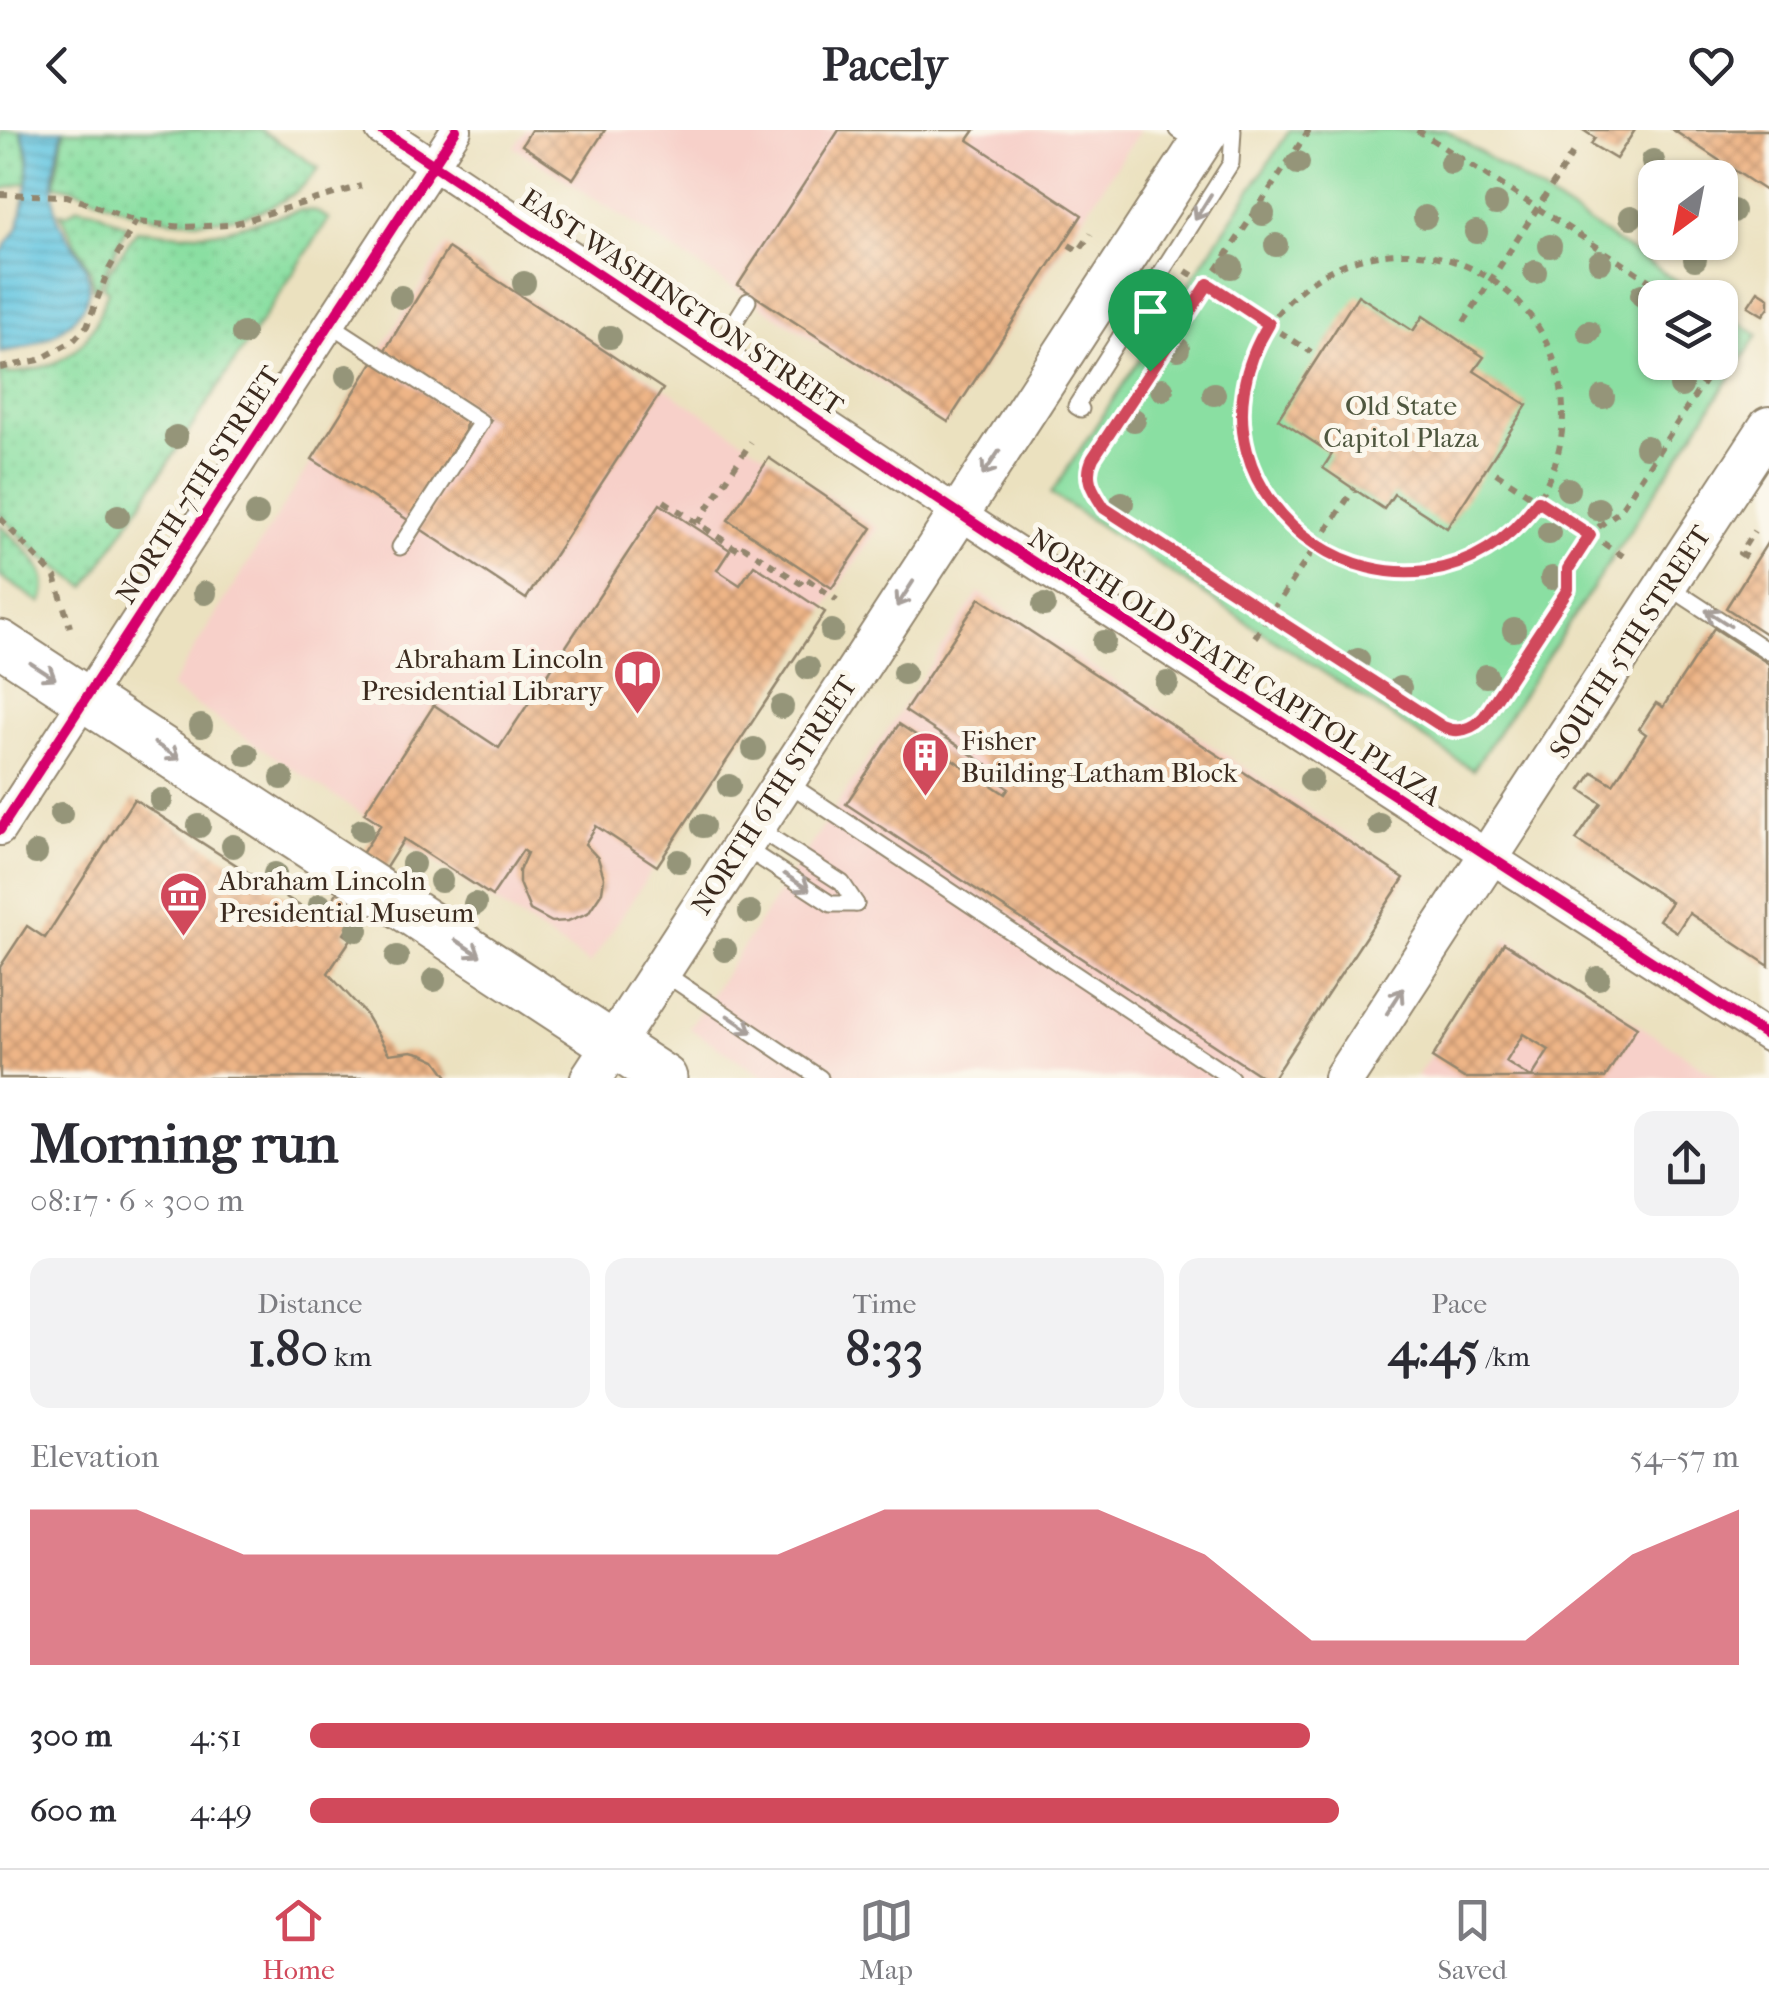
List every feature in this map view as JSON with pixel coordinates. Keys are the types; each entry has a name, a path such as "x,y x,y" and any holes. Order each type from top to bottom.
{"main road":[{"name":"NORTH 6TH STREET","path":"602,1061 1205,134"},
{"name":"SOUTH 5TH STREET","path":"1344,1078 1769,427"},
{"path":"0,643 86,698 602,1061 664,1078"}],"street":[{"name":"EAST WASHINGTON STREET","path":"381,130 958,512"},
{"name":"NORTH 7TH STREET","path":"0,830 456,130"},
{"name":"NORTH OLD STATE CAPITOL PLAZA","path":"958,512 1441,828 1490,856"},
{"path":"1490,856 1769,1037"}],"lane":[{"path":"1081,410 1076,406 1231,163 1205,134"},
{"path":"716,352 748,300"},
{"path":"330,324 480,422 400,547"},
{"path":"1667,585 1769,652"},
{"path":"785,781 1231,1078"},
{"path":"748,836 842,883 856,904 831,904 748,836"},
{"path":"660,970 820,1078"}],"path":[{"path":"1310,130 1093,458 1088,480 1104,508 1443,727 1469,728 1484,717 1568,589 1568,569 1590,535 1599,524 1619,512 1705,380"},
{"path":"1417,130 1649,280"},
{"path":"1464,322 1576,148"},
{"path":"0,194 67,196 136,221 183,227 229,225 361,186"},
{"path":"0,368 39,360 73,341 86,326 108,271 136,221"},
{"path":"1069,245 1080,252 1091,234"},
{"path":"1428,254 1455,262 1490,280 1530,317 1546,340 1560,378 1564,401 1561,450 1555,472 1538,501 1510,535 1457,566 1408,572 1379,570 1354,564 1316,546 1286,522 1274,506 1252,467 1246,446 1242,392 1251,358 1269,324 1291,298 1318,276 1360,259 1428,254"},
{"path":"1184,269 1311,352"},
{"path":"698,522 751,442"},
{"path":"1496,473 1623,556"},
{"path":"1255,637 1354,489"},
{"path":"664,501 742,552 744,547 800,583 804,577 838,600"},
{"path":"0,518 55,577 70,627"},
{"path":"1746,557 1740,552 1754,532"}],"shaded area":[{"path":"526,130 1140,130 946,425 514,147"},
{"path":"446,245 878,528 590,964 170,688"},
{"path":"979,592 1407,875 1272,1078 766,1078 689,1028"},
{"path":"1507,938 1719,1078 1416,1078"}],"green space":[{"path":"0,130 20,130 28,156 28,182 0,190"},
{"path":"64,130 261,130 319,168 302,187 257,212 205,221 178,220 127,210 55,185"},
{"name":"Old State Capitol Plaza","path":"1290,130 1446,130 1638,256 1638,260 1645,260 1675,280 1638,280 1638,380 1729,380 1473,770 1051,494"},
{"path":"78,207 127,226 97,289 93,288 91,272 60,213 67,214"},
{"path":"300,210 315,211 329,219 86,587 41,556 0,515 0,371 29,371 74,351 101,310 109,271 137,230 218,232"},
{"name":"Old State Capitol Plaza","path":"1738,322 1758,335 1738,366"},
{"path":"0,525 41,570 45,591 41,603 0,576"}],"water":[{"path":"21,130 63,130 54,179 55,208 84,263 89,288 85,303 63,328 31,345 0,353 0,254 19,226 28,180 29,155"}],"building":[{"path":"531,130 605,130 573,179 522,145"},
{"path":"839,130 975,130 968,140 1082,215 948,422 738,285"},
{"path":"1583,130 1635,130 1616,159 1591,144 1595,138"},
{"path":"1673,130 1769,130 1769,193 1738,173 1738,160 1719,160"},
{"path":"448,248 663,389 526,599 419,528 491,420 385,350"},
{"path":"1758,291 1769,298 1763,315 1748,306"},
{"path":"1358,295 1413,331 1423,316 1484,357 1474,371 1527,405 1447,528 1394,494 1384,509 1323,468 1332,454 1278,419"},
{"path":"375,359 466,421 465,431 408,520 312,459"},
{"path":"769,458 872,528 832,588 728,520"},
{"path":"660,504 730,550 717,570 740,585 754,565 825,612 657,866 596,826 585,844 598,858 604,878 602,892 588,913 552,922 530,910 519,883 519,871 527,853 523,850 492,896 404,839 344,934 351,939 328,973 364,1012 389,1054 423,1054 436,1060 449,1078 0,1078 0,967 27,926 45,938 134,799 320,919 381,824 364,813 434,705 499,748"},
{"path":"1769,540 1769,636 1726,608"},
{"path":"980,598 1404,878 1273,1078 1264,1078 846,804 899,724 1005,794 1009,788 994,778 998,772 905,711"},
{"path":"1714,628 1769,664 1769,966 1689,913 1677,932 1659,920 1671,902 1576,840 1601,803 1581,790 1593,772 1613,784 1646,734 1639,729 1656,703 1663,707"},
{"path":"1504,943 1637,1027 1605,1078 1531,1078 1464,1078 1432,1058","holes":["1523,1034 1549,1050 1531,1078 1506,1062"]}],"cycle path":[{"path":"381,130 1004,543 1769,1037"},
{"path":"0,830 456,130"}],"place":[{"name":"Abraham Lincoln Presidential Library","path":"638,716"},
{"name":"Fisher Building-Latham Block","path":"926,798"},
{"name":"Abraham Lincoln Presidential Museum","path":"184,938"}],"route":[{"path":"1208,284 1269,324 1251,358 1242,392 1243,429 1252,467 1286,522 1316,546 1354,564 1408,572 1457,566 1510,535 1538,501 1590,535 1568,569 1568,589 1478,723 1460,730 1443,727 1104,508 1088,480 1088,468 1150,371 1208,284"}]}
